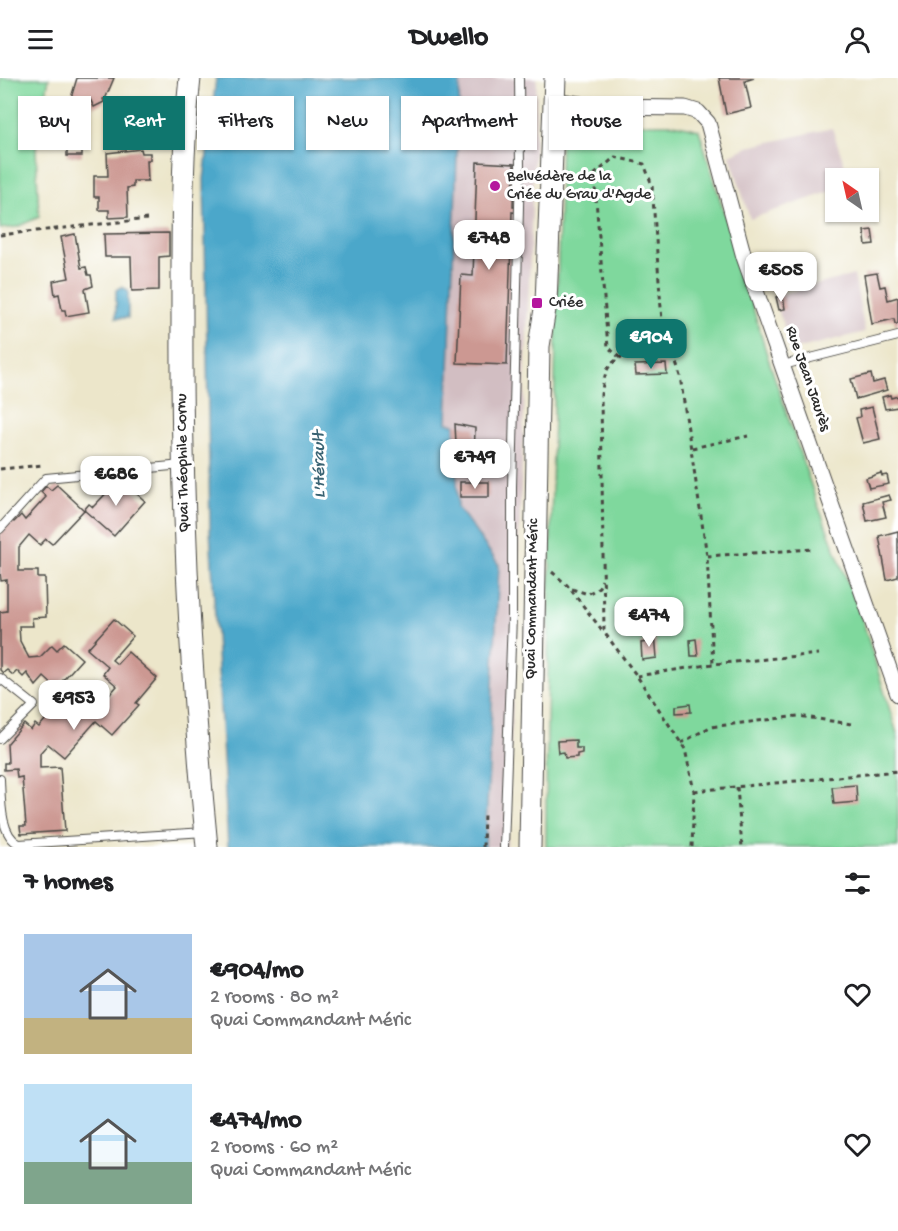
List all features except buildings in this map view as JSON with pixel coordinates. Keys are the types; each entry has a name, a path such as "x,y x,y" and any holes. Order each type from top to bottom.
{"street":[{"name":"Quai Théophile Cornu","path":"190,78 182,192 183,465 206,839"},
{"name":"Quai Commandant Méric","path":"553,96 555,78"},
{"name":"Rue Jean Jaurès","path":"643,108 685,108 698,112 708,123 744,257 898,694"},
{"name":"Quai Commandant Méric","path":"530,847 533,567 540,346 546,303 551,150"}],"lane":[{"path":"504,847 512,616 512,487 520,167 519,78"},
{"path":"783,365 898,336"},
{"path":"0,529 46,478 183,465"},
{"path":"0,678 34,705 0,739"},
{"path":"0,779 3,832 9,840 19,844 206,839"}],"path":[{"path":"620,358 608,347 594,175 615,157 644,164 652,185 663,334 658,349"},
{"path":"0,235 147,219"},
{"path":"604,632 601,394 609,367 620,358 658,349 673,358 680,376 707,556 714,664"},
{"path":"692,448 748,436"},
{"path":"707,556 813,549"},
{"path":"533,567 545,568 570,588 637,676 685,749 694,791 692,847"},
{"path":"570,588 588,594 600,587 603,579"},
{"path":"637,676 714,664 819,654"},
{"path":"681,743 710,726 798,716 850,724"},
{"path":"694,791 898,771"},
{"path":"737,787 742,847"},
{"path":"483,847 484,813"}],"shaded area":[{"name":"Criée","path":"460,78 537,78 536,96 459,96"},
{"path":"832,128 846,168 825,168 825,193 750,219 730,155 748,147"},
{"name":"Criée","path":"457,150 534,150 507,847 486,847 499,565 458,507 455,425 447,424"},
{"path":"854,275 865,332 792,350 773,296"}],"green space":[{"path":"0,78 49,78 46,96 18,96 18,150 36,150 39,217 17,227 0,229"},
{"path":"643,124 674,124 699,130 768,358 816,500 863,622 898,737 898,847 546,847 560,150 643,150"}],"water":[{"name":"L'Hérault","path":"216,78 460,78 459,96 401,96 401,150 457,150 447,423 455,424 458,507 499,565 485,847 228,847 210,529 204,179 207,150 294,150 294,96 214,96"},
{"path":"122,287 128,290 128,318 116,318 116,290"}],"place":[{"name":"Belvédère de la Criée du Grau d'Agde","path":"495,186"},
{"name":"Criée","path":"537,303"}]}
